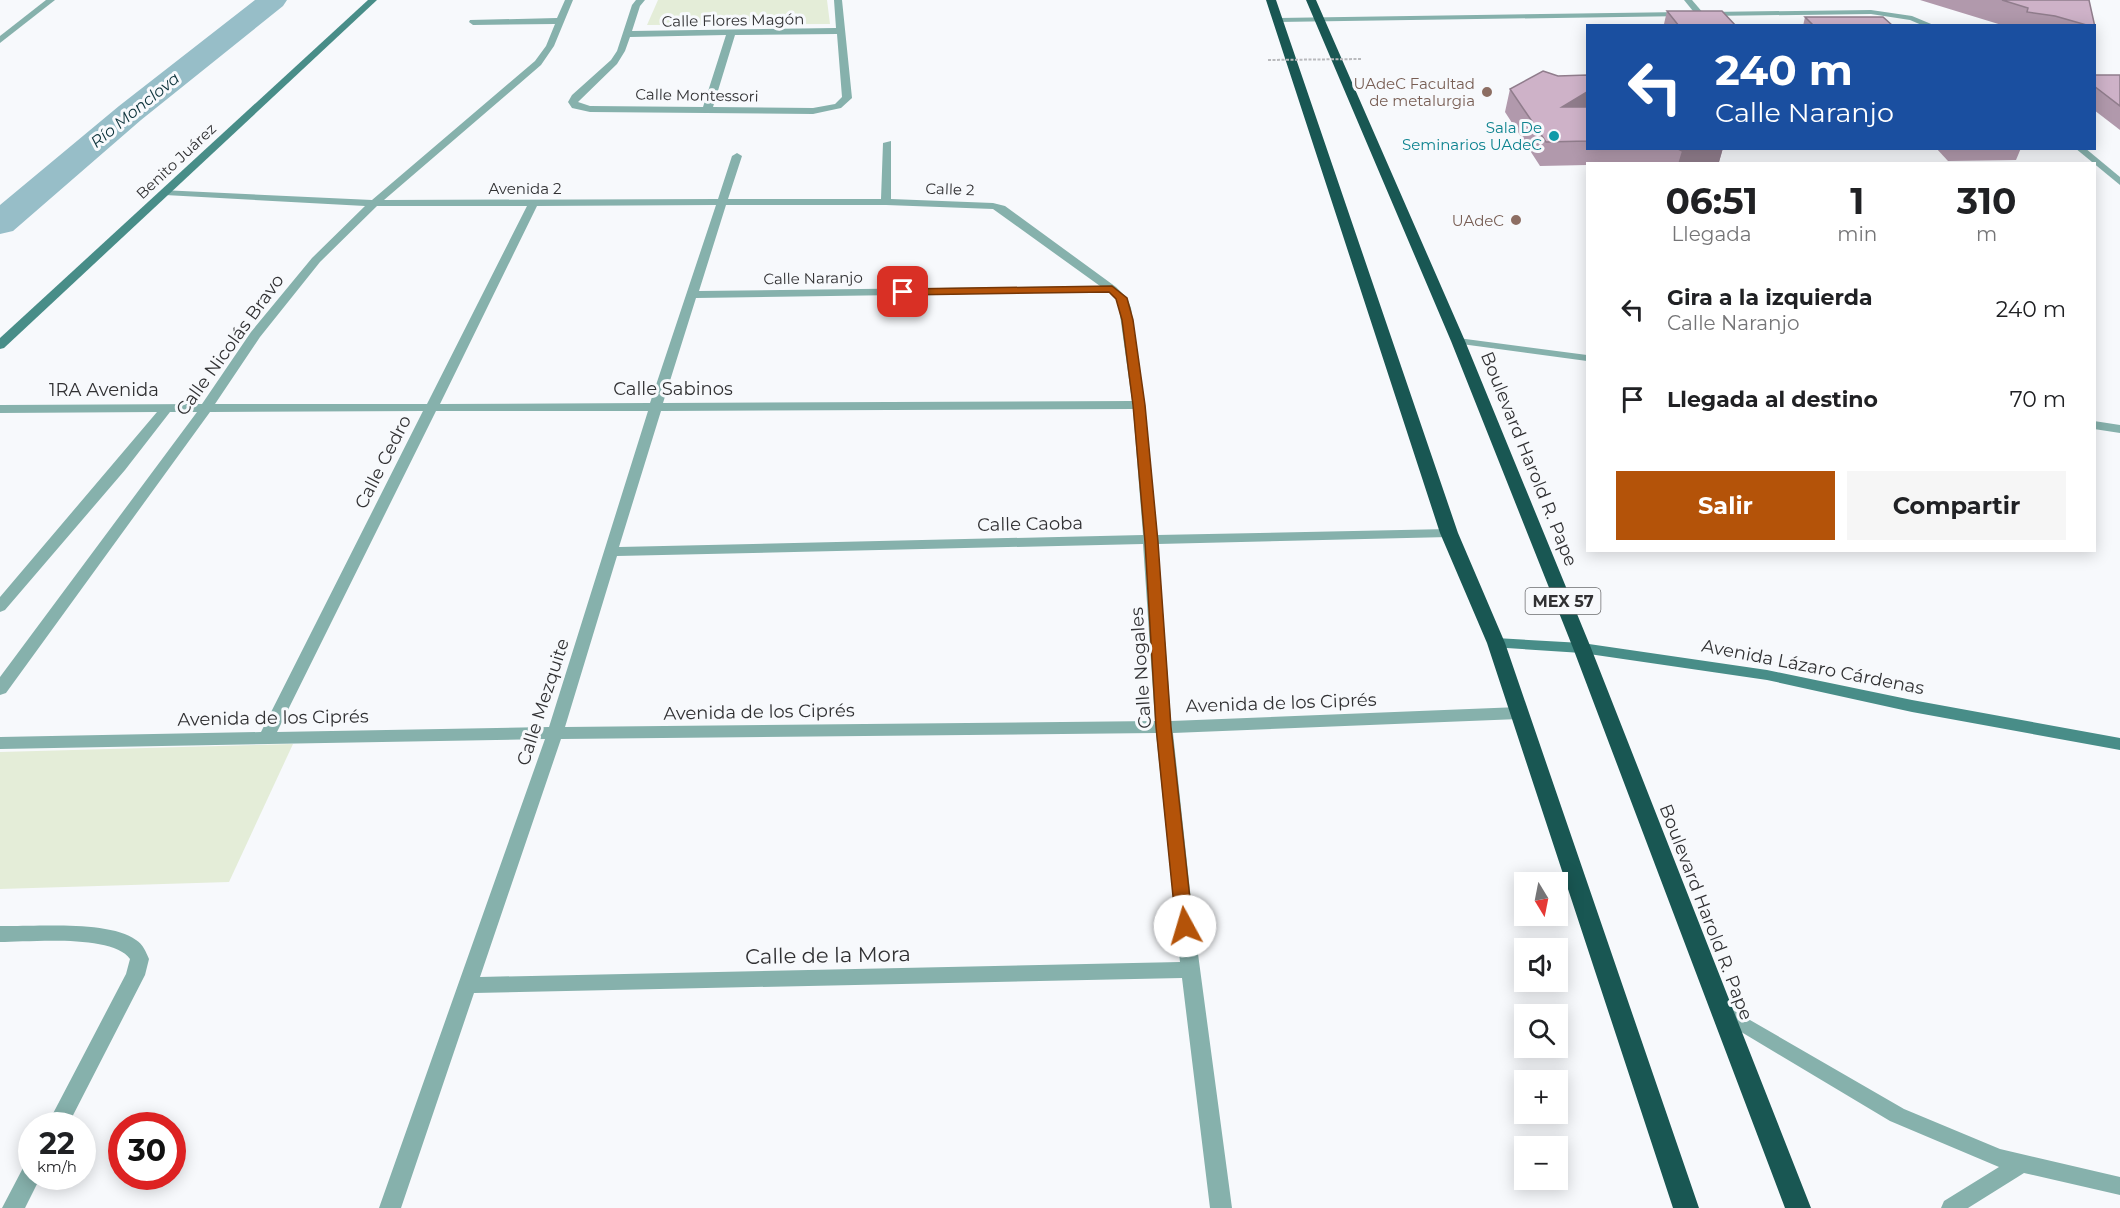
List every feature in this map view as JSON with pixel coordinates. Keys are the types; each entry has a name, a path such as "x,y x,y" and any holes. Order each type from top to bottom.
{"highway":[{"path":"1271,0 1449,533 1496,643 1686,1208"},
{"name":"Boulevard Harold R. Pape","path":"1311,0 1458,341 1582,648 1798,1208"}],"main road":[{"name":"Benito Juárez","path":"0,345 373,0"},
{"name":"Avenida Lázaro Cárdenas","path":"1496,643 1582,648 1767,675 2120,744"}],"street":[{"path":"0,40 51,0"},
{"name":"Calle Nicolás Bravo","path":"0,689 207,407 255,335 289,292 316,260 374,203 538,63 544,55 569,0"},
{"name":"Calle Montessori","path":"641,0 636,5 621,51 614,62 575,98 573,104 590,109 813,111 838,106 847,98 838,0"},
{"path":"473,22 560,21"},
{"name":"Calle Flores Magón","path":"627,34 841,32"},
{"path":"707,110 731,34"},
{"path":"886,202 888,142"},
{"name":"Calle Mezquite","path":"390,1208 555,733 655,408 694,295 737,156"},
{"name":"Avenida 2","path":"165,192 374,203 886,202"},
{"name":"Calle 2","path":"886,202 993,206 1011,216"},
{"name":"Calle Cedro","path":"266,738 533,204"},
{"name":"Calle Nogales","path":"1011,216 1112,289 1121,298 1125,308 1139,405 1152,542 1164,727 1190,970 1221,1208"},
{"name":"Calle Naranjo","path":"694,295 1112,289"},
{"name":"Calle Sabinos","path":"207,407 655,408 1139,405"},
{"name":"1RA Avenida","path":"0,409 207,407"},
{"path":"0,607 120,467 167,408"},
{"name":"Calle Caoba","path":"611,552 1152,542 1449,533"},
{"name":"Avenida de los Ciprés","path":"0,743 555,733 1164,727 1519,713"},
{"path":"0,934 92,936 124,942 134,948 140,959 135,975 64,1112"},
{"name":"Calle de la Mora","path":"468,985 1190,970"},
{"path":"14,1208 23,1190"}],"lane":[{"path":"1688,0 1700,14"},
{"path":"1278,20 1872,12 1912,18 1927,24"},
{"path":"2081,150 2096,162"},
{"path":"2096,162 2120,182"},
{"path":"1458,341 1586,358"},
{"path":"2096,425 2120,429"},
{"path":"1722,1012 1897,1115 1999,1158 2120,1186"},
{"path":"1951,1208 2022,1163"}],"path":[{"path":"1268,60 1361,59"}],"green space":[{"path":"658,0 827,0 830,24 647,25"},
{"path":"293,744 229,882 0,889 0,752"}],"building":[{"path":"2002,0 2089,0 2094,24 2083,24 2055,16 2027,12 2028,8"},
{"path":"1667,11 1722,11 1734,24 1677,24"},
{"path":"1805,17 1883,17 1891,24 1812,24"},
{"path":"1543,71 1558,76 1586,75 1586,93 1562,107 1586,107 1586,141 1546,142 1510,89"},
{"path":"2096,75 2120,75 2120,106 2096,88"}],"waterway":[{"name":"Río Monclova","path":"0,223 130,113 273,0"}],"place":[{"name":"UAdeC Facultad de metalurgia","path":"1487,92"},
{"name":"Sala De Seminarios UAdeC","path":"1554,136"},
{"name":"UAdeC","path":"1516,220"}],"route":[{"path":"903,292 1112,289 1121,298 1128,320 1139,405 1152,542 1164,727 1185,926"}]}
